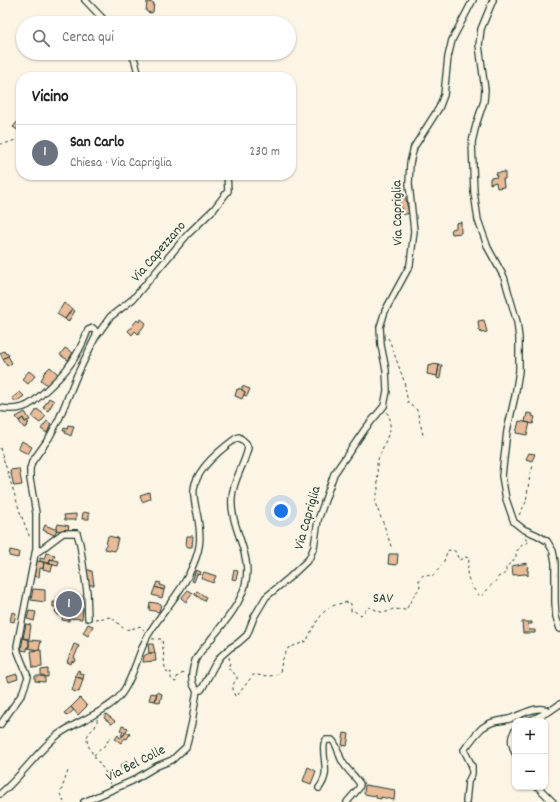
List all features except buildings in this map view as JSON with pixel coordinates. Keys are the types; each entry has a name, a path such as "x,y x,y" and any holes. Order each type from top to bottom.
{"street":[{"path":"85,0 100,16"},
{"name":"Via Capriglia","path":"197,690 201,690 221,656 247,634 254,617 266,596 290,577 309,559 314,547 318,520 334,474 365,429 384,406 386,370 381,345 380,327 385,311 410,265 414,231 409,184 410,163 414,147 439,108 444,96 448,57 452,40 473,0"},
{"path":"493,0 481,29 479,45 485,90 484,101 472,142 472,161 478,220 488,248 504,277 518,322 519,371 507,431 502,476 506,499 514,522 523,529 547,541 553,551 555,562 556,617 560,629"},
{"path":"134,60 138,72"},
{"name":"Via Capezzano","path":"95,338 110,317 133,299 188,234 214,209 228,191 227,180"},
{"path":"0,408 7,410 27,407 70,367 88,330 91,328 96,330 97,333 95,338 77,375 59,419 49,438 32,462 30,469 30,479 36,513 35,551 17,646 28,677 22,694 0,725"},
{"path":"0,794 12,784 48,743 75,723 111,704 120,696 161,616 181,590 197,557 200,541 194,500 194,488 199,475 205,465 229,443 239,437 246,443 248,448 232,496 234,517 244,547 246,559 246,583 242,594 223,625 195,661 192,684 197,690"},
{"path":"35,551 63,533 77,533 87,592 88,618"},
{"name":"Via Bel Colle","path":"84,802 132,781 157,766 172,760 186,747 197,690"},
{"path":"535,718 560,704"},
{"path":"466,802 468,782 472,774 472,766 464,750 481,729 492,722 507,719 531,710 545,708 550,711"},
{"path":"512,735 512,745"},
{"path":"319,788 325,779 326,774 324,744 326,740 332,740 336,743 344,765 354,775 360,784 359,788 347,802"},
{"path":"541,790 553,802"}],"path":[{"path":"0,144 16,140"},
{"path":"387,337 404,381 408,403 417,410 423,434"},
{"path":"384,406 390,419 390,430 376,462 378,490 375,503 392,549"},
{"path":"0,448 20,512 35,551"},
{"path":"514,522 526,502 530,475 534,466"},
{"name":"SAV","path":"230,648 234,651 230,654 230,663 228,668 237,676 233,687 235,696 237,696 253,676 264,677 277,675 280,673 282,661 288,648 307,641 309,634 321,616 331,607 348,602 351,604 351,611 361,615 369,607 381,612 387,612 393,609 406,610 414,595 420,588 419,580 421,576 432,576 444,562 447,551 455,551 459,560 466,557 469,558 467,573 474,590 481,596 494,584 498,577 506,573 506,567 516,557 518,549 522,545 529,542 523,538 523,529"},
{"path":"88,618 98,619 111,617 121,627 128,630 140,626 145,632 143,637 162,639 165,668 168,674 171,672 171,678 173,681 176,682 176,679 182,673 190,670 193,671"},
{"path":"95,713 98,721 95,728 87,738 89,746 108,776 112,790"},
{"path":"94,755 111,737"},
{"path":"64,802 60,794 68,771"}],"place":[{"name":"San Carlo","path":"69,604"}]}
